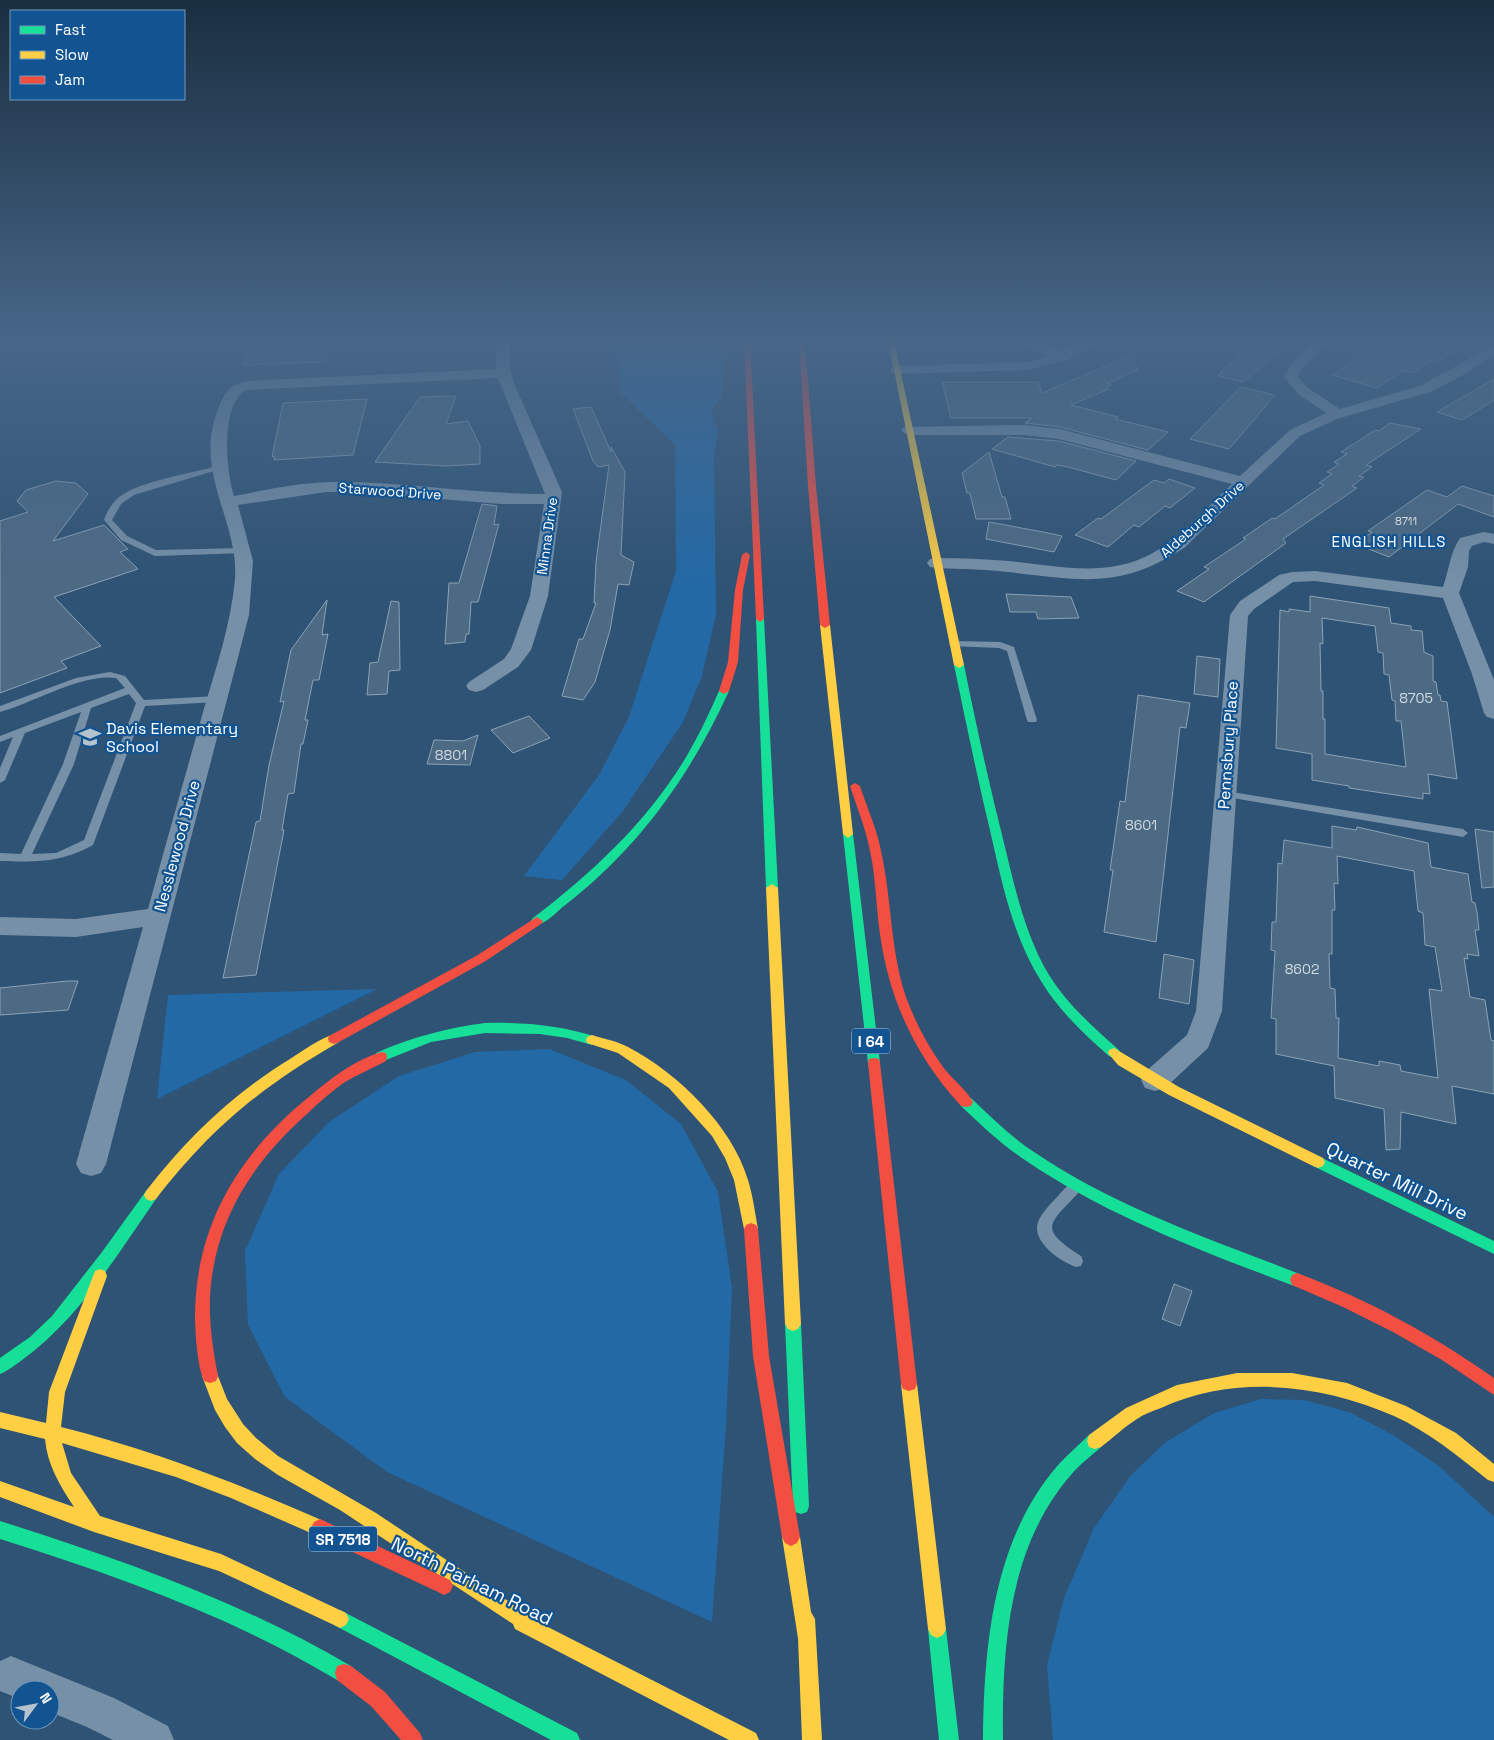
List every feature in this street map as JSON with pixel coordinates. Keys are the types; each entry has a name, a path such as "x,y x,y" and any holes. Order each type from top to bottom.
{"main road":[{"path":"750,422 812,1740"},
{"name":"I 64","path":"808,422 812,486 837,730 949,1740"},
{"name":"Quarter Mill Drive","path":"907,422 936,563 995,829 1017,917 1033,956 1060,1000 1081,1024 1123,1061 1155,1080 1494,1248"},
{"path":"0,1367 37,1341 53,1326 105,1260 155,1188 188,1149 217,1119 257,1086 294,1062 482,958 515,936 557,906 590,878 635,834 681,774 694,753 726,686 736,647 738,594 754,512"},
{"path":"837,730 875,850 897,990 910,1021 937,1068 986,1124 1028,1157 1076,1186 1122,1209 1386,1319 1441,1349 1494,1386"},
{"path":"537,1630 337,1498 280,1470 255,1450 236,1429 220,1402 208,1370 203,1332 202,1283 211,1240 226,1203 241,1176 260,1149 280,1128 302,1106 326,1088 352,1071 391,1051 426,1038 496,1026 540,1027 566,1030 595,1038 636,1055 673,1081 690,1097 717,1131 732,1156 743,1181 750,1212 754,1241 757,1328 806,1636"},
{"path":"94,1523 74,1495 62,1473 54,1452 51,1433 52,1412 57,1392 92,1302 105,1260"},
{"path":"993,1740 992,1703 997,1635 1014,1565 1024,1537 1044,1498 1066,1466 1101,1433 1154,1401 1197,1386 1245,1379 1286,1379 1340,1388 1378,1401 1414,1417 1449,1438 1479,1460 1494,1474"},
{"name":"North Parham Road","path":"0,1420 51,1433 199,1478 302,1520 537,1630 749,1740"},
{"path":"0,1489 94,1523 221,1564 324,1610 570,1740"},
{"path":"0,1530 142,1578 247,1622 321,1659 364,1687 396,1716 413,1740"}],"street":[{"name":"Nesslewood Drive","path":"91,1164 240,615 244,578 242,550 220,468 219,447 223,422"},
{"name":"Minna Drive","path":"476,686 512,662 521,650 539,596 554,492 524,422"},
{"name":"Aldeburgh Drive","path":"936,563 994,565 1074,574 1109,575 1125,572 1158,559 1178,544 1295,433 1319,422"},
{"path":"909,430 1024,430 1051,433 1243,482"},
{"name":"Starwood Drive","path":"229,502 270,494 326,487 357,487 501,499 552,499"},
{"path":"1494,539 1484,538 1466,542 1460,551 1459,567 1450,593 1482,674 1494,713"},
{"name":"Pennsbury Place","path":"1155,1080 1198,1041 1209,1011 1239,615 1247,605 1292,577 1315,576 1450,593"},
{"path":"0,926 76,928 158,916"},
{"path":"60,1696 100,1712 154,1740"}],"lane":[{"path":"220,468 139,490 123,498 111,510 108,520 124,538 155,553 242,550"},
{"path":"954,644 1000,645 1011,649 1032,720"},
{"path":"0,708 63,686 106,674 118,675 122,678 141,703"},
{"path":"0,739 130,690"},
{"path":"141,703 217,699"},
{"path":"0,857 48,858 71,852 89,842 141,703"},
{"path":"25,858 60,783 83,724 87,706"},
{"path":"0,780 21,731"},
{"path":"1224,794 1463,833"},
{"path":"1076,1186 1046,1220 1043,1230 1047,1240 1058,1250 1076,1261"}],"shaded area":[{"path":"651,422 715,422 718,432 714,456 716,614 702,676 683,722 623,811 562,880 524,876 599,775 629,717 676,571 675,445"},
{"path":"377,989 157,1099 168,995"},
{"path":"549,1049 626,1080 681,1124 718,1192 732,1288 726,1425 712,1622 387,1472 285,1397 248,1325 245,1251 279,1174 329,1122 399,1076 475,1052"},
{"path":"1262,1399 1305,1400 1351,1413 1393,1435 1439,1466 1494,1517 1494,1740 1053,1740 1047,1665 1064,1598 1094,1528 1131,1475 1166,1442 1214,1413"}],"building":[{"path":"279,422 361,422 353,455 274,460 275,457 272,457"},
{"path":"403,422 447,422 446,424 469,422 480,446 480,464 446,466 375,462"},
{"path":"578,422 598,422 611,452 611,447 625,472 621,555 634,562 629,585 618,584 610,630 595,682 583,700 562,696 579,639 583,639 596,603 594,603 596,562 609,465 598,467 593,461"},
{"path":"1128,422 1168,432 1148,450 1060,427 1025,423"},
{"path":"1206,422 1252,422 1229,449 1190,439"},
{"path":"1390,423 1421,429 1366,465 1372,467 1359,476 1364,477 1352,486 1357,488 1283,539 1286,543 1204,602 1177,591 1209,569 1204,567 1246,539 1243,538 1272,518 1275,519 1324,485 1319,483 1332,474 1327,472 1339,464 1334,462 1347,454 1341,452 1375,430 1379,431"},
{"path":"1008,437 1059,441 1136,461 1116,480 1068,467 1057,465 1055,467 992,449"},
{"path":"989,452 1002,497 1005,497 1011,519 976,519 970,493 967,493 962,473"},
{"path":"1169,479 1195,488 1170,508 1165,506 1139,527 1134,525 1108,547 1075,535 1098,518 1101,519 1154,480 1164,483"},
{"path":"56,481 76,483 88,494 53,541 104,525 128,549 120,552 138,569 54,597 101,646 61,661 67,668 0,693 0,521 28,512 17,501 26,490"},
{"path":"1462,486 1494,496 1494,517 1458,504 1389,557 1356,544 1372,532 1368,531 1427,490 1447,497"},
{"path":"482,504 497,506 494,525 499,524 478,602 471,602 469,634 466,634 465,642 445,644 449,583 459,583"},
{"path":"989,522 1062,536 1054,552 986,539"},
{"path":"1006,594 1071,597 1079,618 1038,619 1036,612 1010,612"},
{"path":"1310,596 1389,608 1391,623 1411,626 1411,630 1422,631 1424,652 1433,656 1433,681 1436,682 1441,701 1447,702 1457,779 1428,774 1430,794 1423,793 1423,799 1349,788 1349,786 1312,780 1312,754 1276,748 1280,610 1289,612 1289,609 1310,612","holes":["1322,618 1375,626 1378,652 1383,653 1384,674 1389,675 1392,700 1395,701 1396,721 1401,721 1406,767 1325,754 1325,719 1323,719 1323,691 1321,691 1320,643 1323,644"]},
{"path":"327,600 322,635 328,634 319,680 313,680 305,720 308,720 303,744 301,744 294,793 288,794 282,830 284,830 256,975 223,978 256,822 260,821 269,765 284,701 280,702 291,650"},
{"path":"391,601 399,602 400,670 389,671 387,694 367,695 370,663 378,662"},
{"path":"1197,656 1220,659 1218,697 1194,694"},
{"path":"1138,695 1190,703 1186,728 1180,727 1156,942 1104,932 1113,870 1110,870 1120,801 1125,802"},
{"path":"529,716 550,738 513,753 491,730"},
{"path":"478,735 470,765 427,764 434,740 463,741"},
{"path":"1332,826 1356,830 1357,827 1428,843 1431,867 1468,874 1472,902 1475,903 1479,930 1475,930 1479,956 1467,954 1468,959 1464,958 1470,997 1485,1000 1491,1040 1494,1041 1494,1094 1452,1086 1456,1124 1401,1112 1400,1149 1386,1150 1384,1109 1335,1098 1334,1066 1276,1054 1276,1019 1271,1018 1275,951 1271,950 1272,922 1276,922 1278,863 1282,864 1284,840 1332,848","holes":["1337,856 1414,871 1418,911 1423,913 1425,945 1435,947 1442,991 1429,989 1438,1078 1401,1071 1400,1065 1379,1061 1379,1066 1338,1058 1339,1018 1336,1018 1335,989 1330,988 1329,954 1332,954 1332,910 1335,910 1334,883 1338,884"]},
{"path":"1475,829 1494,832 1494,887 1482,888"},
{"path":"1164,954 1194,960 1189,1004 1159,998"},
{"path":"78,981 68,1010 0,1015 0,988"},
{"path":"1174,1284 1192,1291 1180,1326 1162,1319"}],"traffic: fast":[{"path":"760,619 772,888"},
{"path":"959,665 1004,866 1023,932 1037,963 1052,989 1086,1028 1114,1053"},
{"path":"537,921 568,898 596,873 647,820 690,759 724,691"},
{"path":"848,834 874,1063"},
{"path":"381,1057 405,1046 430,1038 485,1028 513,1027 540,1029 567,1033 592,1040"},
{"path":"966,1102 996,1130 1029,1156 1092,1194 1159,1225 1297,1280"},
{"path":"1318,1162 1494,1248"},
{"path":"0,1367 35,1342 57,1321 107,1257 151,1195"},
{"path":"793,1324 801,1506"},
{"path":"993,1740 995,1659 1009,1577 1023,1539 1041,1502 1065,1469 1095,1441"},
{"path":"0,1530 100,1563 166,1588 294,1646 344,1673"},
{"path":"340,1619 570,1740"},
{"path":"937,1629 949,1740"}],"traffic: slow":[{"path":"908,422 959,665"},
{"path":"825,625 848,834"},
{"path":"772,888 793,1324"},
{"path":"151,1195 191,1146 233,1106 280,1071 334,1039"},
{"path":"592,1040 623,1050 674,1084 717,1132 731,1156 741,1180 751,1229"},
{"path":"1114,1053 1123,1061 1174,1091 1318,1162"},
{"path":"94,1523 64,1477 54,1447 53,1430 57,1392 100,1276"},
{"path":"210,1376 221,1404 231,1421 243,1437 261,1454 284,1470 370,1519 537,1630"},
{"path":"1095,1441 1132,1413 1183,1390 1237,1380 1292,1380 1347,1391 1400,1411 1450,1439 1494,1474"},
{"path":"909,1384 937,1629"},
{"path":"0,1420 102,1446 176,1469 320,1528"},
{"path":"0,1489 94,1523 221,1563 340,1619"},
{"path":"791,1537 806,1636"},
{"path":"806,1619 812,1740"},
{"path":"521,1623 749,1740"}],"traffic: jam":[{"path":"751,422 760,619"},
{"path":"808,422 825,625"},
{"path":"724,691 733,662 739,590 746,555"},
{"path":"855,786 876,852 888,945 900,998 927,1054 966,1102"},
{"path":"334,1039 480,959 537,921"},
{"path":"210,1376 203,1335 203,1296 208,1259 218,1224 234,1190 255,1158 281,1129 334,1083 381,1057"},
{"path":"874,1063 909,1384"},
{"path":"751,1229 761,1356 791,1537"},
{"path":"1297,1280 1349,1302 1399,1327 1447,1355 1494,1387"},
{"path":"320,1528 444,1586"},
{"path":"344,1673 378,1699 413,1740"}],"place":[{"name":"Davis Elementary School","path":"90,737"}],"district":[{"name":"ENGLISH HILLS","path":"1389,541"}]}
